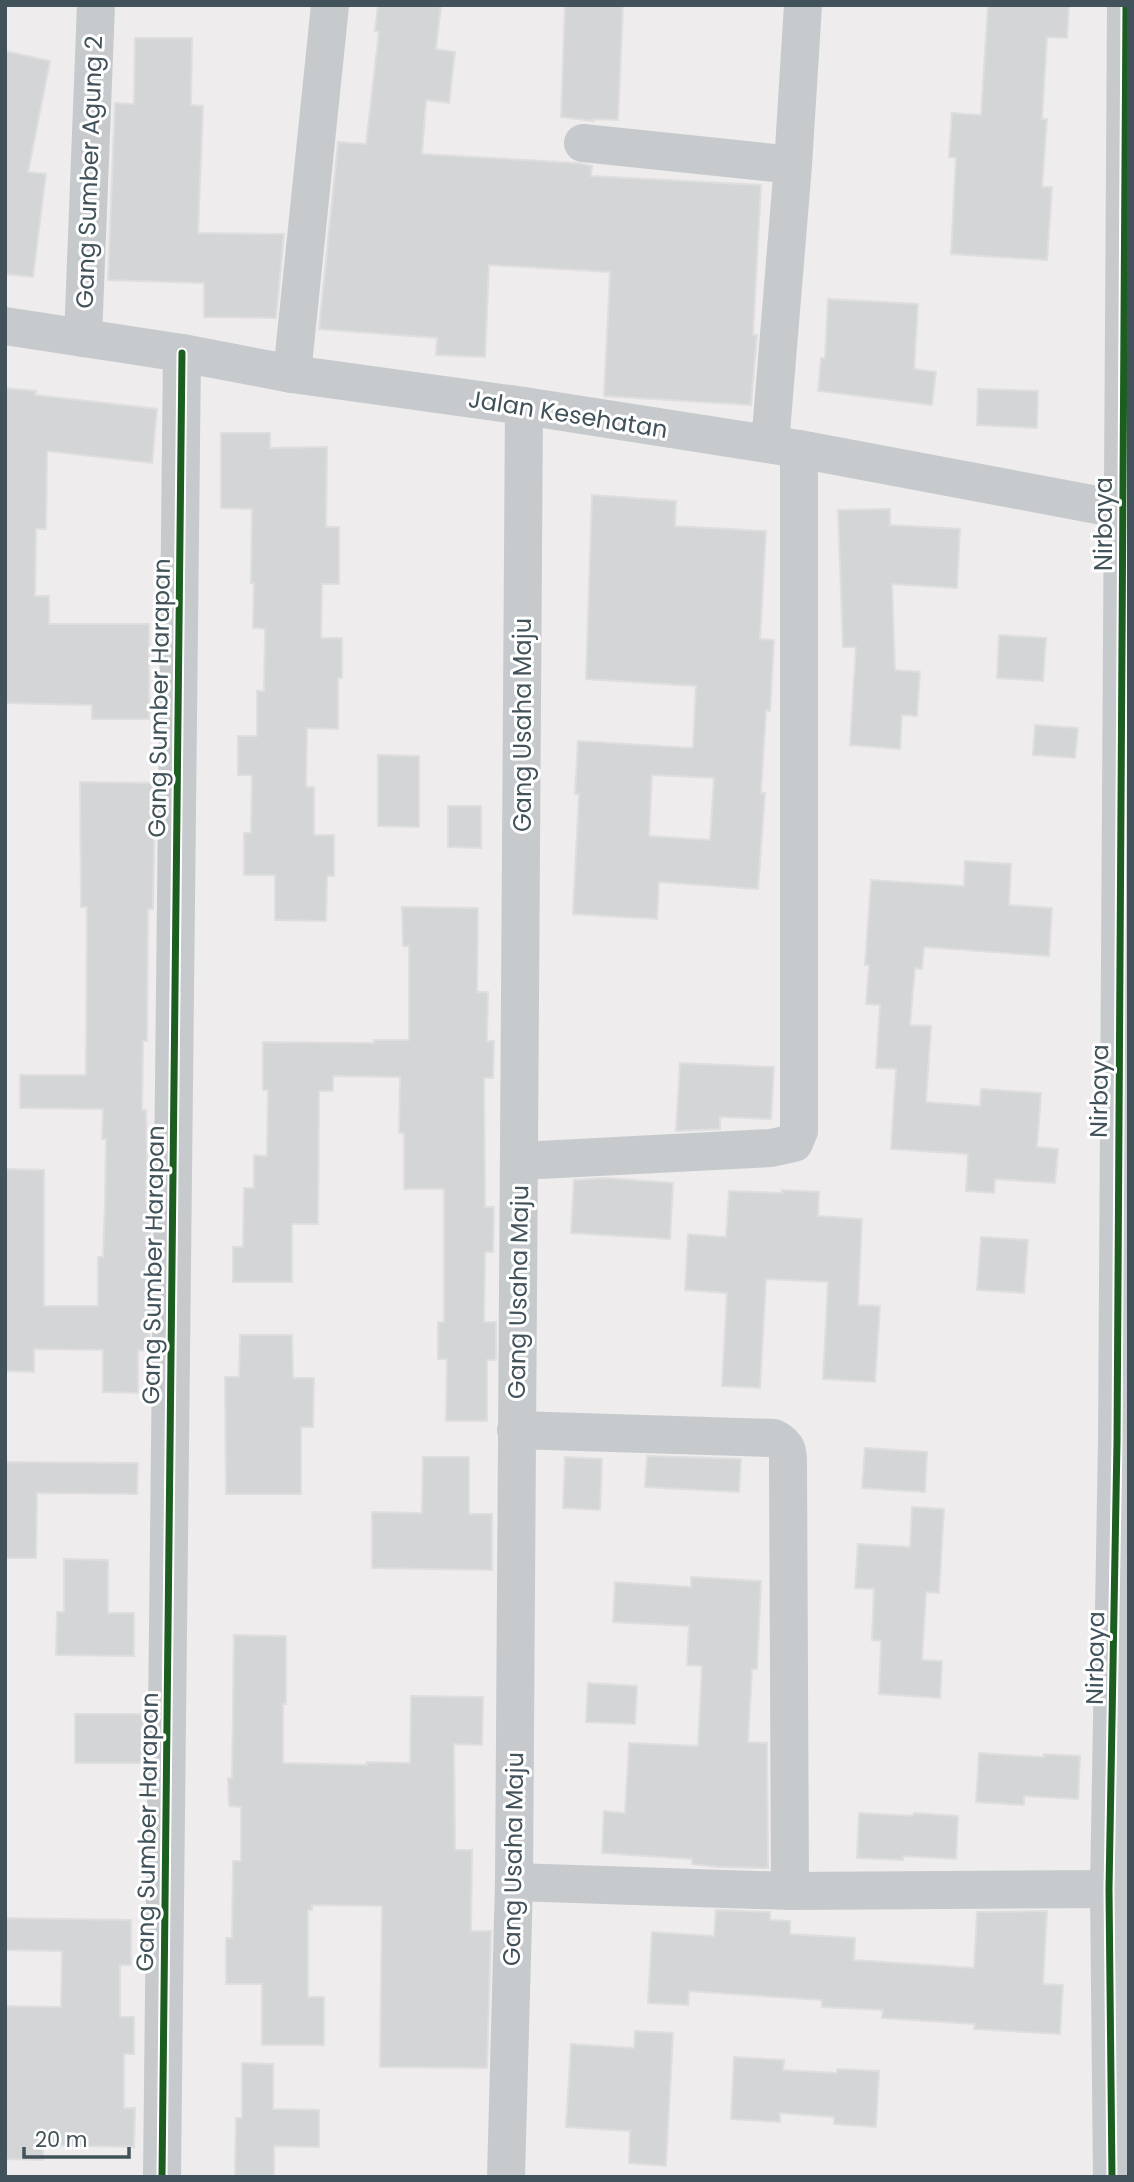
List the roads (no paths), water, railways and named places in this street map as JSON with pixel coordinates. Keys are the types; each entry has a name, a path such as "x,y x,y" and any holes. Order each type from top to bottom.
{"street":[{"name":"Gang Sumber Agung 2","path":"83,338 96,5"},
{"path":"292,374 330,5"},
{"path":"520,1161 771,1148 794,1143 799,1131 785,447 793,165 803,5"},
{"name":"Nirbaya","path":"1112,2177 1109,1889 1123,1442 1126,5"},
{"path":"583,143 793,165"},
{"name":"Jalan Kesehatan","path":"5,326 182,353 292,374 524,406 785,447 1125,510"},
{"name":"Gang Sumber Harapan","path":"162,2177 182,353"},
{"name":"Gang Usaha Maju","path":"506,2177 514,1882 524,406"},
{"path":"516,1430 774,1438 784,1444 788,1453 790,1892"},
{"path":"514,1882 790,1892 1109,1889"}]}
